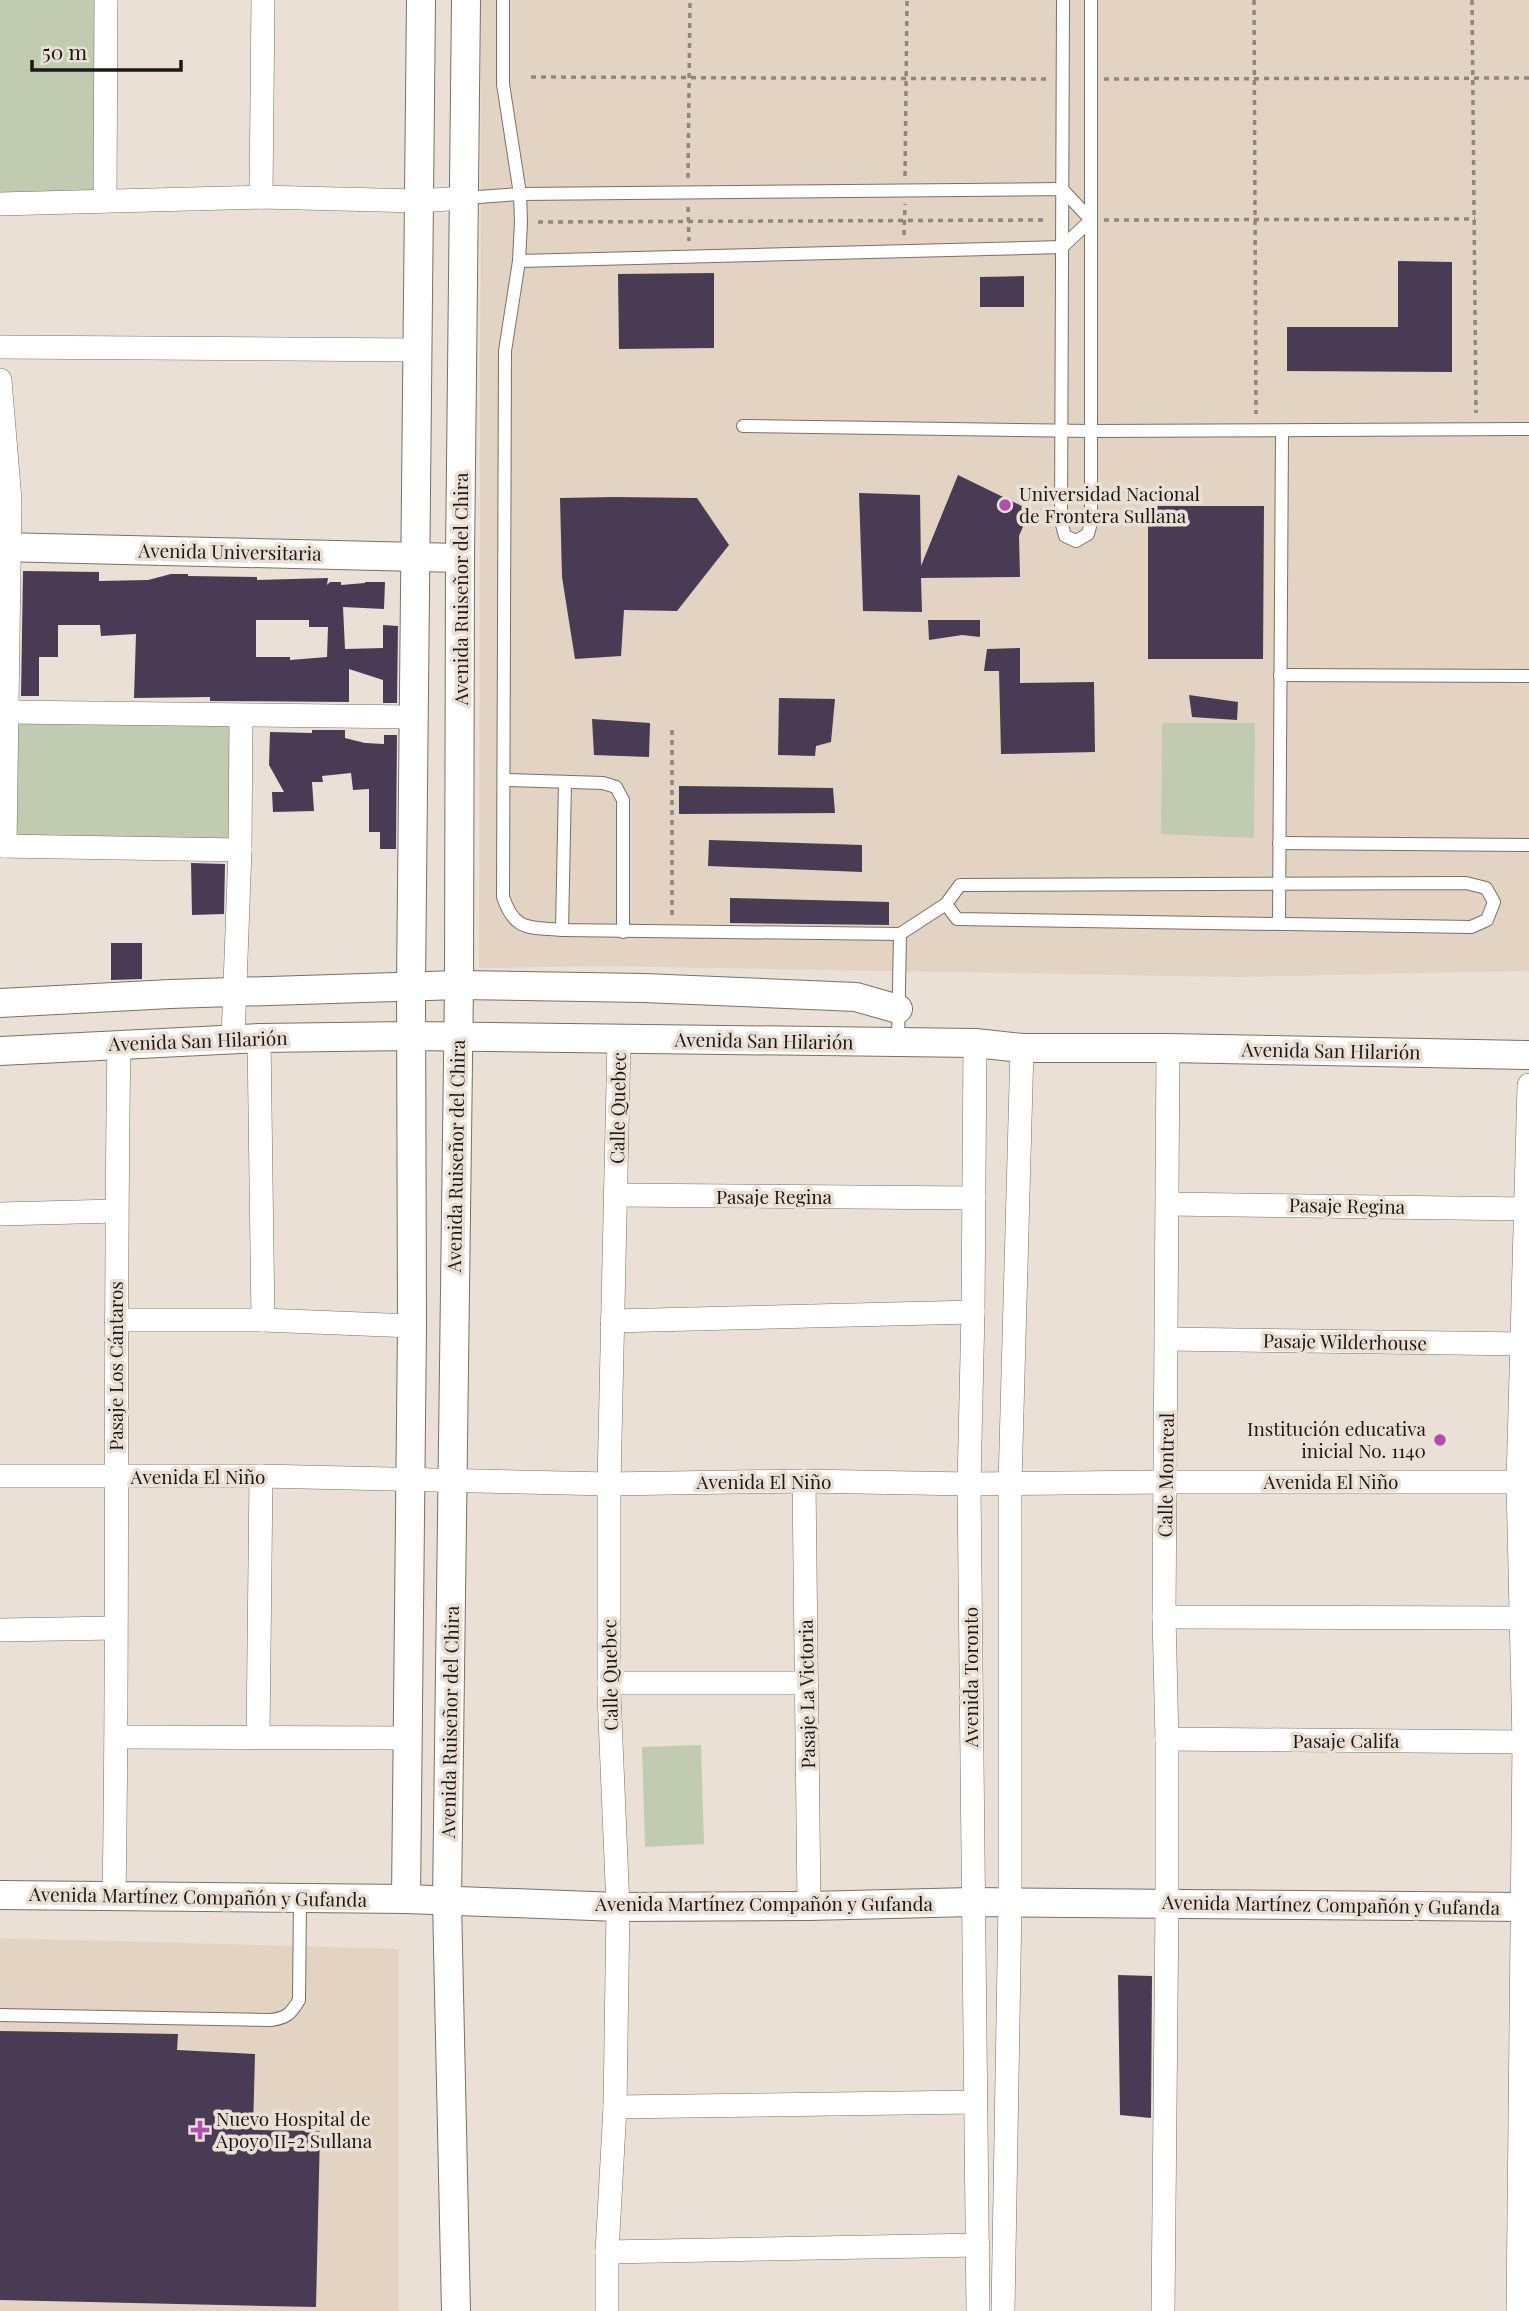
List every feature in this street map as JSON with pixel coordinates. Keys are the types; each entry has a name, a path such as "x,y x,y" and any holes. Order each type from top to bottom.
{"street":[{"path":"105,201 106,0"},
{"path":"261,197 263,0"},
{"path":"406,1899 412,1326 413,717 421,0"},
{"name":"Avenida Ruiseñor del Chira","path":"456,2311 447,1901 459,985 466,0"},
{"path":"0,204 261,197 418,201 464,198"},
{"path":"0,347 416,350"},
{"path":"0,380 10,500 5,547 7,712 3,846 240,850"},
{"name":"Avenida Universitaria","path":"5,547 460,558"},
{"path":"7,712 413,717"},
{"path":"241,716 235,991 246,1038 262,1320"},
{"path":"0,1003 235,991 459,985 644,988 856,997 898,1009"},
{"name":"Avenida San Hilarión","path":"0,1051 246,1038 411,1036 975,1043 1022,1048 1529,1055"},
{"name":"Calle Quebec","path":"607,2311 607,2252 615,2107 618,1906 609,1683 609,1484 619,1039"},
{"name":"Avenida Toronto","path":"975,1043 969,1484 978,2311"},
{"name":"Pasaje Los Cántaros","path":"114,1898 119,1044"},
{"name":"Avenida Toronto","path":"1003,2311 1010,1904 1010,1484 1022,1048"},
{"name":"Calle Montreal","path":"1163,2311 1167,1903 1164,1617 1168,1048"},
{"path":"1518,2311 1526,1908 1520,1618 1529,1085"},
{"name":"Pasaje Regina","path":"616,1195 974,1198"},
{"name":"Pasaje Regina","path":"1168,1203 1526,1209"},
{"path":"0,1214 116,1211"},
{"path":"612,1321 973,1312"},
{"path":"116,1320 262,1320 412,1326"},
{"name":"Pasaje Wilderhouse","path":"1167,1339 1524,1344"},
{"name":"Avenida El Niño","path":"0,1476 261,1476 609,1484 804,1481 969,1484 1524,1482"},
{"path":"258,1737 261,1476"},
{"name":"Pasaje La Victoria","path":"804,1481 809,1906"},
{"path":"1164,1617 1520,1618"},
{"path":"0,1630 115,1628"},
{"path":"609,1683 807,1684"},
{"path":"117,1737 409,1738"},
{"name":"Pasaje Califa","path":"1167,1740 1524,1742"},
{"name":"Avenida Martínez Compañón y Gufanda","path":"0,1895 406,1899 618,1906 809,1906 972,1902 1526,1908"},
{"path":"615,2107 975,2102"},
{"path":"607,2252 978,2245"}],"lane":[{"path":"503,0 503,84 520,194 521,222 519,261 505,351 503,897 509,917 527,927 562,930 900,934 946,904 960,885 1466,883 1486,888 1494,902 1487,920 1471,927 957,919 946,904"},
{"path":"1062,0 1061,522 1065,536 1076,541 1088,534 1091,523 1091,0"},
{"path":"464,198 520,194 1062,189 1091,220"},
{"path":"519,261 1062,247 1091,220"},
{"path":"743,426 1062,431 1529,429"},
{"path":"1279,924 1282,431"},
{"path":"1280,675 1529,676"},
{"path":"504,780 603,783 616,787 623,800 623,932"},
{"path":"562,930 565,782"},
{"path":"1279,842 1529,845"},
{"path":"898,1042 900,934"},
{"path":"0,2015 271,2020 284,2018 292,2013 299,2000 300,1899"}],"path":[{"path":"690,0 690,257"},
{"path":"904,251 907,0"},
{"path":"1254,0 1256,431"},
{"path":"1472,0 1477,429"},
{"path":"531,77 1062,79"},
{"path":"1091,79 1529,78"},
{"path":"521,222 1062,219"},
{"path":"1091,220 1475,219"},
{"path":"672,725 672,933"}],"shaded area":[{"name":"Universidad Nacional de Frontera Sullana","path":"481,0 1529,0 1529,971 1239,977 602,966 479,968"},
{"name":"Nuevo Hospital de Apoyo II-2 Sullana","path":"0,1938 399,1949 399,2311 0,2311"}],"green space":[{"path":"0,0 100,0 99,195 0,198"},
{"path":"7,712 241,716 240,850 5,846"},
{"path":"1162,723 1255,723 1254,838 1161,834"},
{"path":"701,1745 704,1844 645,1847 642,1747"}],"building":[{"path":"1398,261 1452,262 1452,372 1287,371 1287,327 1398,327"},
{"path":"714,273 714,348 619,349 618,274"},
{"path":"1024,276 1024,307 980,307 980,277"},
{"path":"958,475 1030,510 1019,536 1020,577 921,578 922,612 863,611 859,493 920,495 921,566"},
{"path":"560,498 697,498 729,545 677,611 624,610 621,656 575,659 562,577"},
{"path":"1148,506 1264,506 1263,659 1148,659"},
{"path":"23,571 99,572 99,581 148,580 171,574 188,574 257,577 257,580 328,578 327,585 330,582 341,582 341,585 385,582 384,609 343,607 345,649 383,648 383,625 398,626 397,703 383,703 383,680 349,669 349,702 210,701 210,697 134,698 136,634 101,636 100,625 58,625 58,657 39,657 39,696 21,696","holes":["256,620 309,620 309,627 328,627 327,657 290,660 290,657 256,657"]},
{"path":"928,620 980,620 980,637 962,635 929,640"},
{"path":"1020,648 1020,683 1094,682 1095,752 1001,754 999,671 984,671 987,649"},
{"path":"1189,695 1238,702 1237,720 1192,717"},
{"path":"779,698 835,699 831,742 816,746 815,756 778,755"},
{"path":"592,719 650,723 649,757 594,755"},
{"path":"312,730 345,730 345,738 365,743 384,744 384,735 397,735 396,849 380,849 380,832 369,832 369,789 353,790 351,773 322,776 323,782 312,782 314,811 273,812 272,792 284,792 269,765 270,732 312,733"},
{"path":"679,786 833,788 835,813 679,814"},
{"path":"709,840 862,845 862,872 708,866"},
{"path":"191,863 225,864 224,914 192,915"},
{"path":"730,898 889,902 889,925 730,923"},
{"path":"111,943 142,943 142,979 111,980"},
{"path":"1118,1975 1152,1976 1151,2118 1120,2115"},
{"path":"0,2031 178,2034 177,2050 255,2054 253,2130 320,2131 316,2307 0,2300"}],"place":[{"name":"Universidad Nacional de Frontera Sullana","path":"1005,505"},
{"name":"Institución educativa inicial No. 1140","path":"1440,1440"},
{"name":"Nuevo Hospital de Apoyo II-2 Sullana","path":"200,2130"}]}
